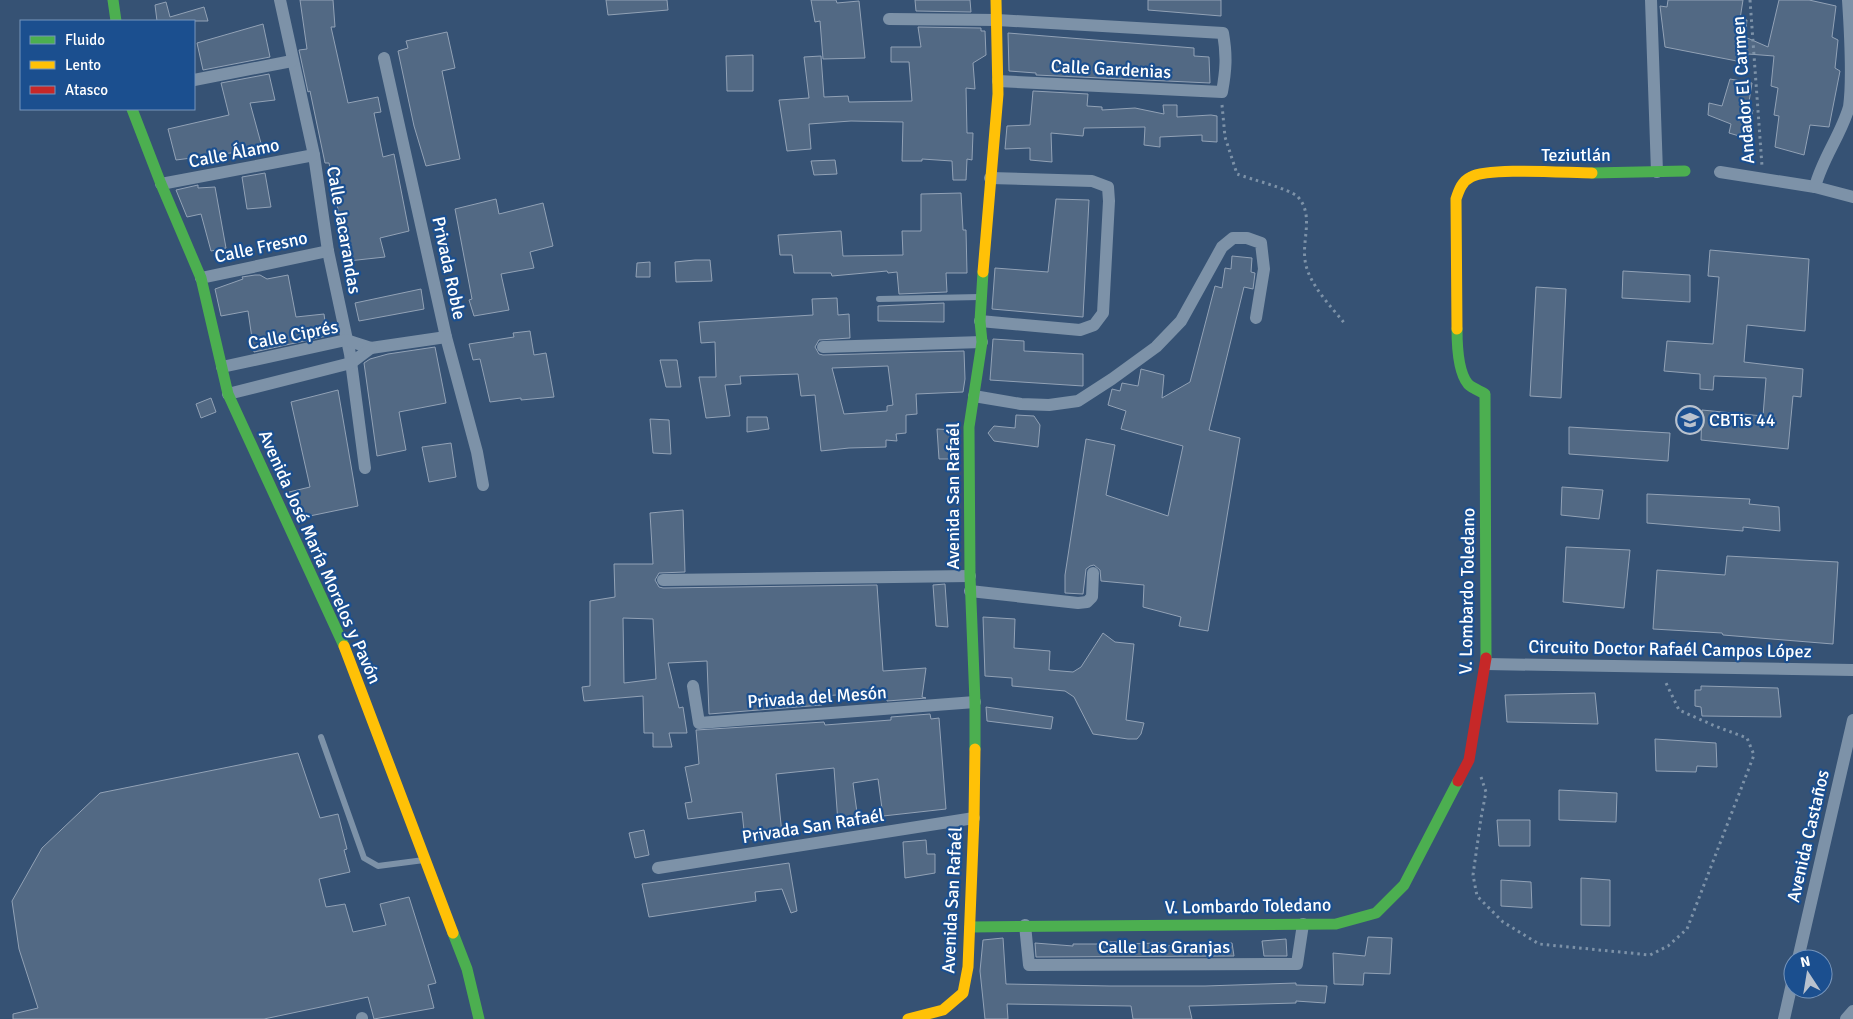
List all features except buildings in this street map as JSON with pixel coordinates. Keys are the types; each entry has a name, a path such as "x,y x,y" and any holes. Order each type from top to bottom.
{"street":[{"path":"113,0 116,20"},
{"name":"Calle Jacarandas","path":"280,0 314,156 328,251 351,362 365,468"},
{"name":"Avenida San Rafaél","path":"918,1018 943,1010 963,993 968,967 974,818 975,702 970,592 969,426 982,342 980,321 981,297 998,94 996,0"},
{"path":"1651,0 1657,172"},
{"path":"1815,187 1818,172 1841,130 1850,105 1853,86 1848,0"},
{"path":"888,19 997,20 1223,33 1227,67 1222,92"},
{"name":"Privada Roble","path":"384,58 446,337 477,452 483,485"},
{"path":"195,80 292,61"},
{"name":"Calle Gardenias","path":"998,81 1222,92"},
{"name":"Avenida José María Morelos y Pavón","path":"132,110 201,278 228,394 337,629 467,969 479,1019"},
{"name":"Calle Álamo","path":"161,184 314,156"},
{"name":"Teziutlán","path":"1467,178 1488,172 1685,171"},
{"path":"1720,172 1815,187 1853,197"},
{"path":"980,321 1080,330 1094,325 1103,312 1110,201 1108,186 1092,181 990,178"},
{"name":"V. Lombardo Toledano","path":"970,927 1336,924 1376,913 1404,885 1469,760 1486,664 1485,394 1468,384 1457,348 1456,199 1461,185 1467,178"},
{"path":"974,396 1020,404 1049,405 1078,401 1156,347 1181,321 1222,247 1233,238 1247,238 1261,243 1264,269 1256,318"},
{"name":"Calle Fresno","path":"201,278 328,251"},
{"name":"Calle Ciprés","path":"222,367 346,340 370,348 446,337"},
{"path":"823,347 982,342"},
{"name":"Calle Ciprés","path":"228,394 351,362 370,348"},
{"path":"970,592 1078,603 1087,602 1092,597 1093,573"},
{"path":"663,580 970,576"},
{"name":"Circuito Doctor Rafaél Campos López","path":"1486,664 1853,670"},
{"name":"Privada del Mesón","path":"693,686 699,723 975,702"},
{"name":"Avenida Castaños","path":"1800,949 1853,720"},
{"name":"Privada San Rafaél","path":"658,868 974,818"},
{"name":"Calle Las Granjas","path":"1025,926 1029,965 1297,964 1303,924"},
{"path":"1784,1019 1788,999"},
{"path":"1846,1019 1853,1011"}],"lane":[{"path":"879,299 981,297"},
{"path":"321,737 364,858 378,866 425,860"}],"path":[{"name":"Andador El Carmen","path":"1750,0 1763,179"},
{"path":"1222,92 1225,137 1237,174 1296,195 1305,207 1307,227 1305,260 1315,286 1345,324"},
{"path":"1469,760 1477,768 1486,792 1473,875 1477,896 1503,922 1539,944 1650,954 1668,946 1687,929 1754,755 1747,738 1679,710 1665,683 1665,667"}],"traffic: fast":[{"path":"113,0 116,20"},
{"path":"132,110 201,278 228,394 344,646"},
{"path":"1592,173 1685,171"},
{"path":"975,749 970,576 969,427 982,342 980,321 983,272"},
{"path":"1457,329 1459,357 1465,379 1468,384 1485,394 1486,658"},
{"path":"970,927 1336,924 1376,913 1404,885 1458,781"},
{"path":"453,933 467,969 479,1019"}],"traffic: slow":[{"path":"983,272 998,94 996,0"},
{"path":"1457,329 1456,199 1463,183 1471,177 1494,172 1592,173"},
{"path":"344,646 453,933"},
{"path":"908,1019 943,1010 963,993 968,967 975,749"}],"traffic: jam":[{"path":"1458,781 1469,760 1486,658"}],"place":[{"name":"CBTis 44","path":"1690,420"}]}
